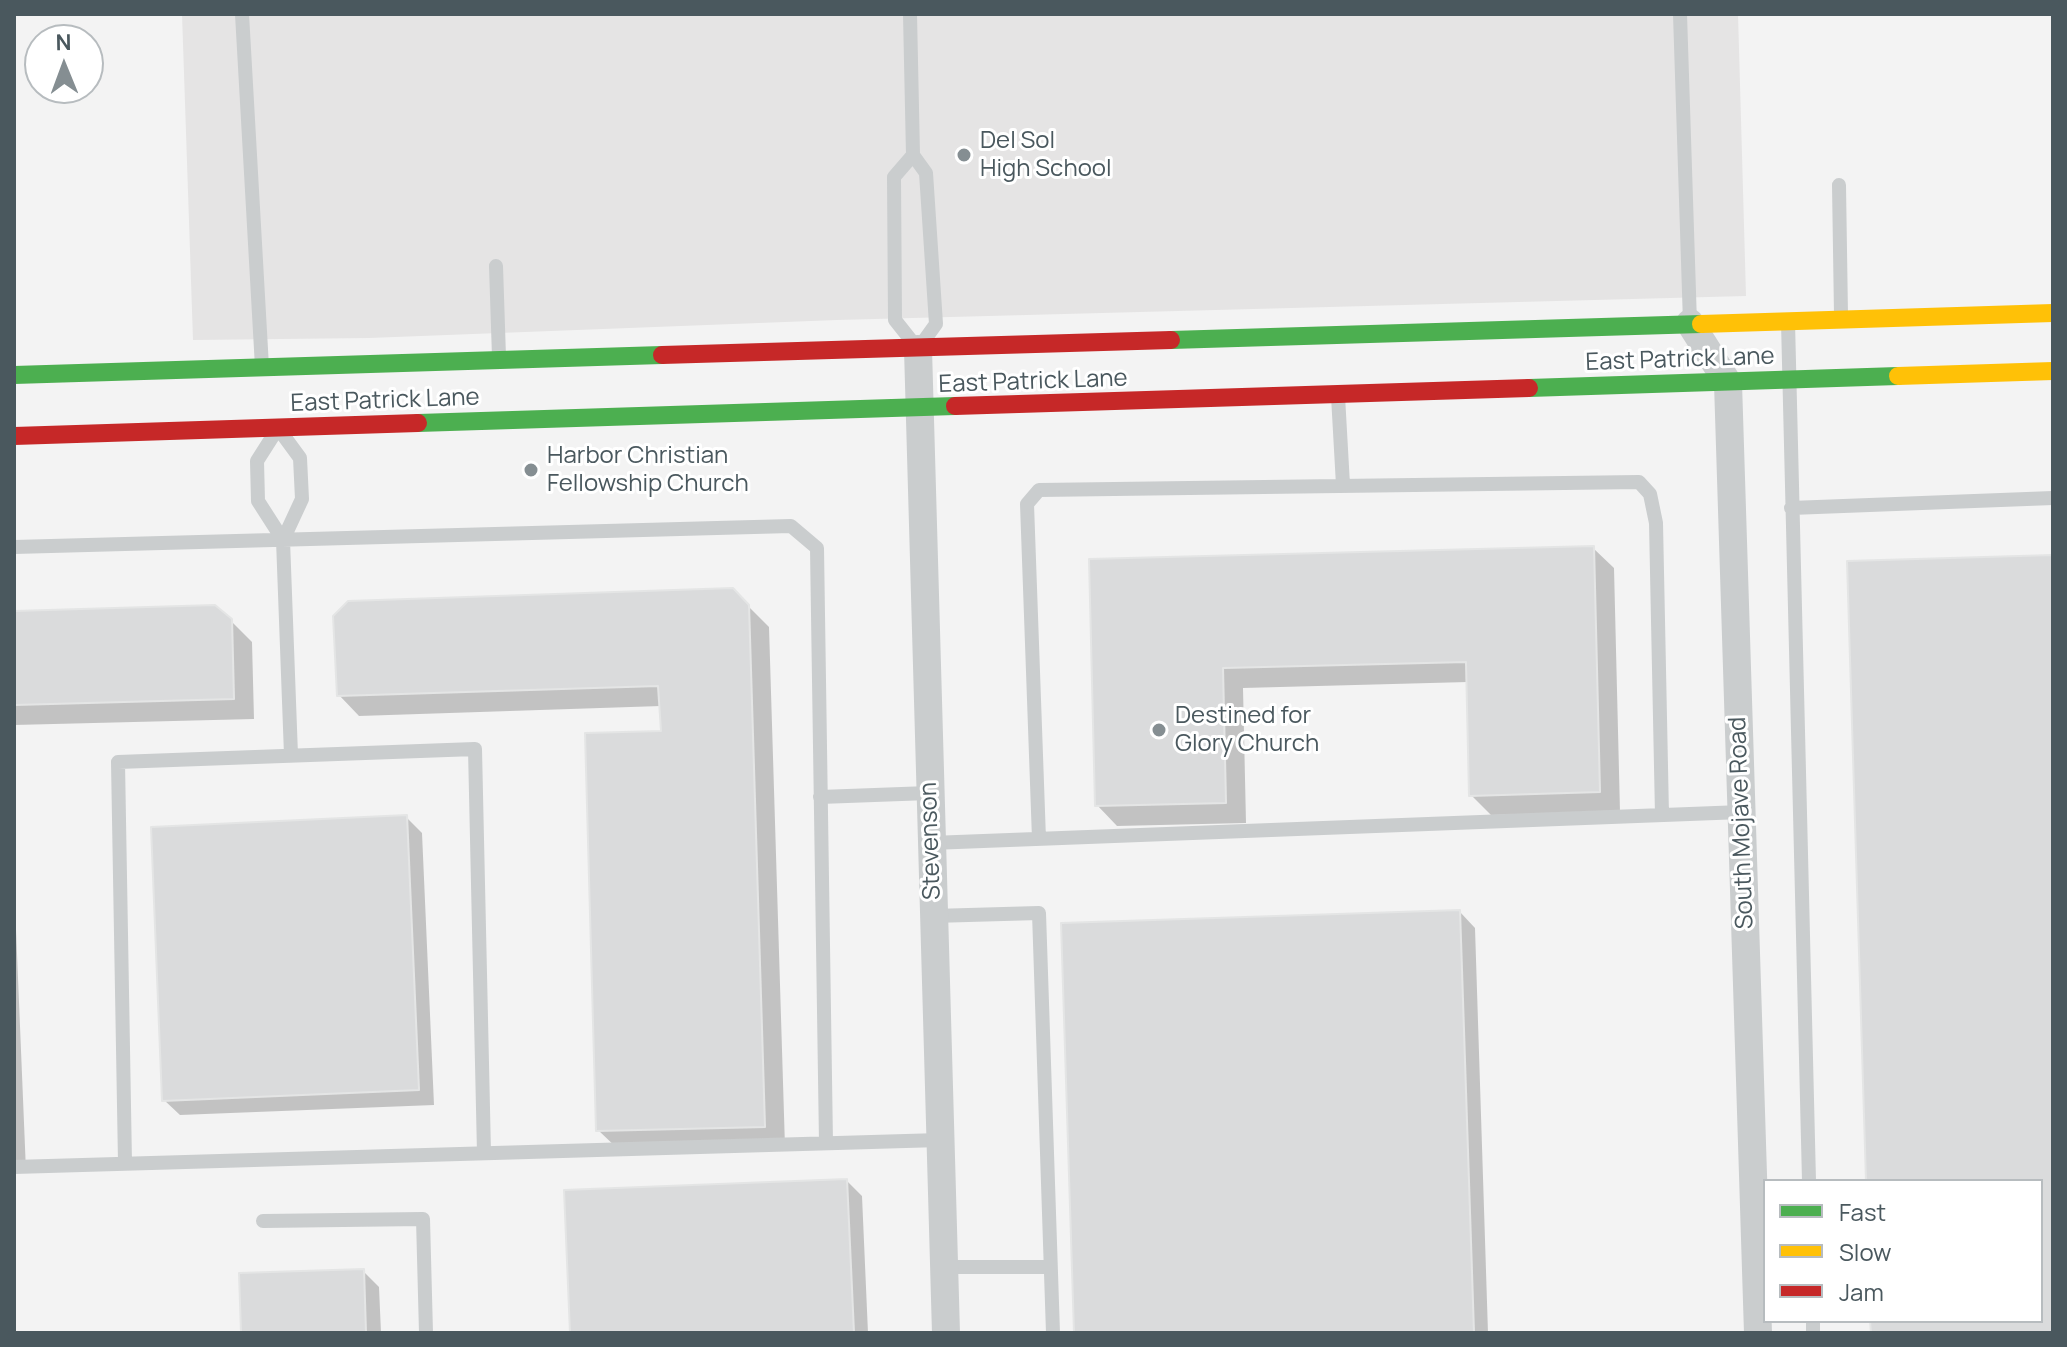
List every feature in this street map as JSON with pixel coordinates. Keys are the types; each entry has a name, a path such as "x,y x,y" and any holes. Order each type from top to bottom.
{"main road":[{"name":"East Patrick Lane","path":"14,375 264,375 499,361 2053,313"},
{"name":"East Patrick Lane","path":"14,436 276,420 918,409 2053,371"}],"street":[{"path":"1690,323 1728,383"},
{"name":"Stevenson","path":"918,349 946,1333"},
{"name":"South Mojave Road","path":"1728,383 1758,1333"}],"lane":[{"path":"242,14 264,375"},
{"path":"910,14 913,155 926,173 936,324 918,349 895,320 894,177 913,155"},
{"path":"1680,14 1690,323"},
{"path":"1839,185 1841,320"},
{"path":"496,266 499,361"},
{"path":"1788,322 1809,1179"},
{"path":"1338,396 1343,485"},
{"path":"276,420 257,461 258,501 283,540"},
{"path":"276,420 300,458 302,499 283,540 291,755"},
{"path":"1039,839 1027,504 1039,490 1639,482 1650,494 1656,523 1662,815"},
{"path":"1791,508 2053,498"},
{"path":"14,547 791,526 817,548 826,1143"},
{"path":"125,1163 118,762 475,749 484,1153"},
{"path":"820,797 929,793"},
{"path":"931,843 1742,812"},
{"path":"933,916 1039,913 1053,1333"},
{"path":"14,1167 940,1140"},
{"path":"263,1221 423,1219 426,1333"},
{"path":"944,1267 1050,1267"}],"shaded area":[{"name":"Del Sol High School","path":"182,14 1738,14 1746,296 837,320 369,338 193,340"}],"building":[{"name":"Destined for Glory Church","path":"1594,546 1600,792 1469,796 1466,662 1223,668 1226,803 1095,806 1089,559"},
{"path":"2053,555 2053,1333 1871,1333 1870,1323 2043,1323 2043,1179 1866,1179 1847,561"},
{"path":"733,588 749,605 765,1127 596,1131 585,733 661,731 658,686 337,696 333,616 348,601"},
{"path":"215,605 232,619 234,699 14,705 14,611"},
{"path":"407,815 419,1090 162,1101 151,827"},
{"path":"1460,910 1474,1333 1074,1333 1061,923"},
{"path":"847,1179 854,1333 570,1333 564,1190"},
{"path":"364,1269 366,1333 241,1333 239,1273"}],"traffic: fast":[{"path":"1171,340 1701,324"},
{"path":"14,375 662,355"},
{"path":"1529,388 1898,376"},
{"path":"418,423 955,406"}],"traffic: slow":[{"path":"1701,324 2053,313"},
{"path":"1898,376 2053,371"}],"traffic: jam":[{"path":"662,355 1171,340"},
{"path":"955,406 1529,388"},
{"path":"14,436 418,423"}],"place":[{"name":"Del Sol High School","path":"964,155"},
{"name":"Harbor Christian Fellowship Church","path":"531,470"},
{"name":"Destined for Glory Church","path":"1159,730"}]}
